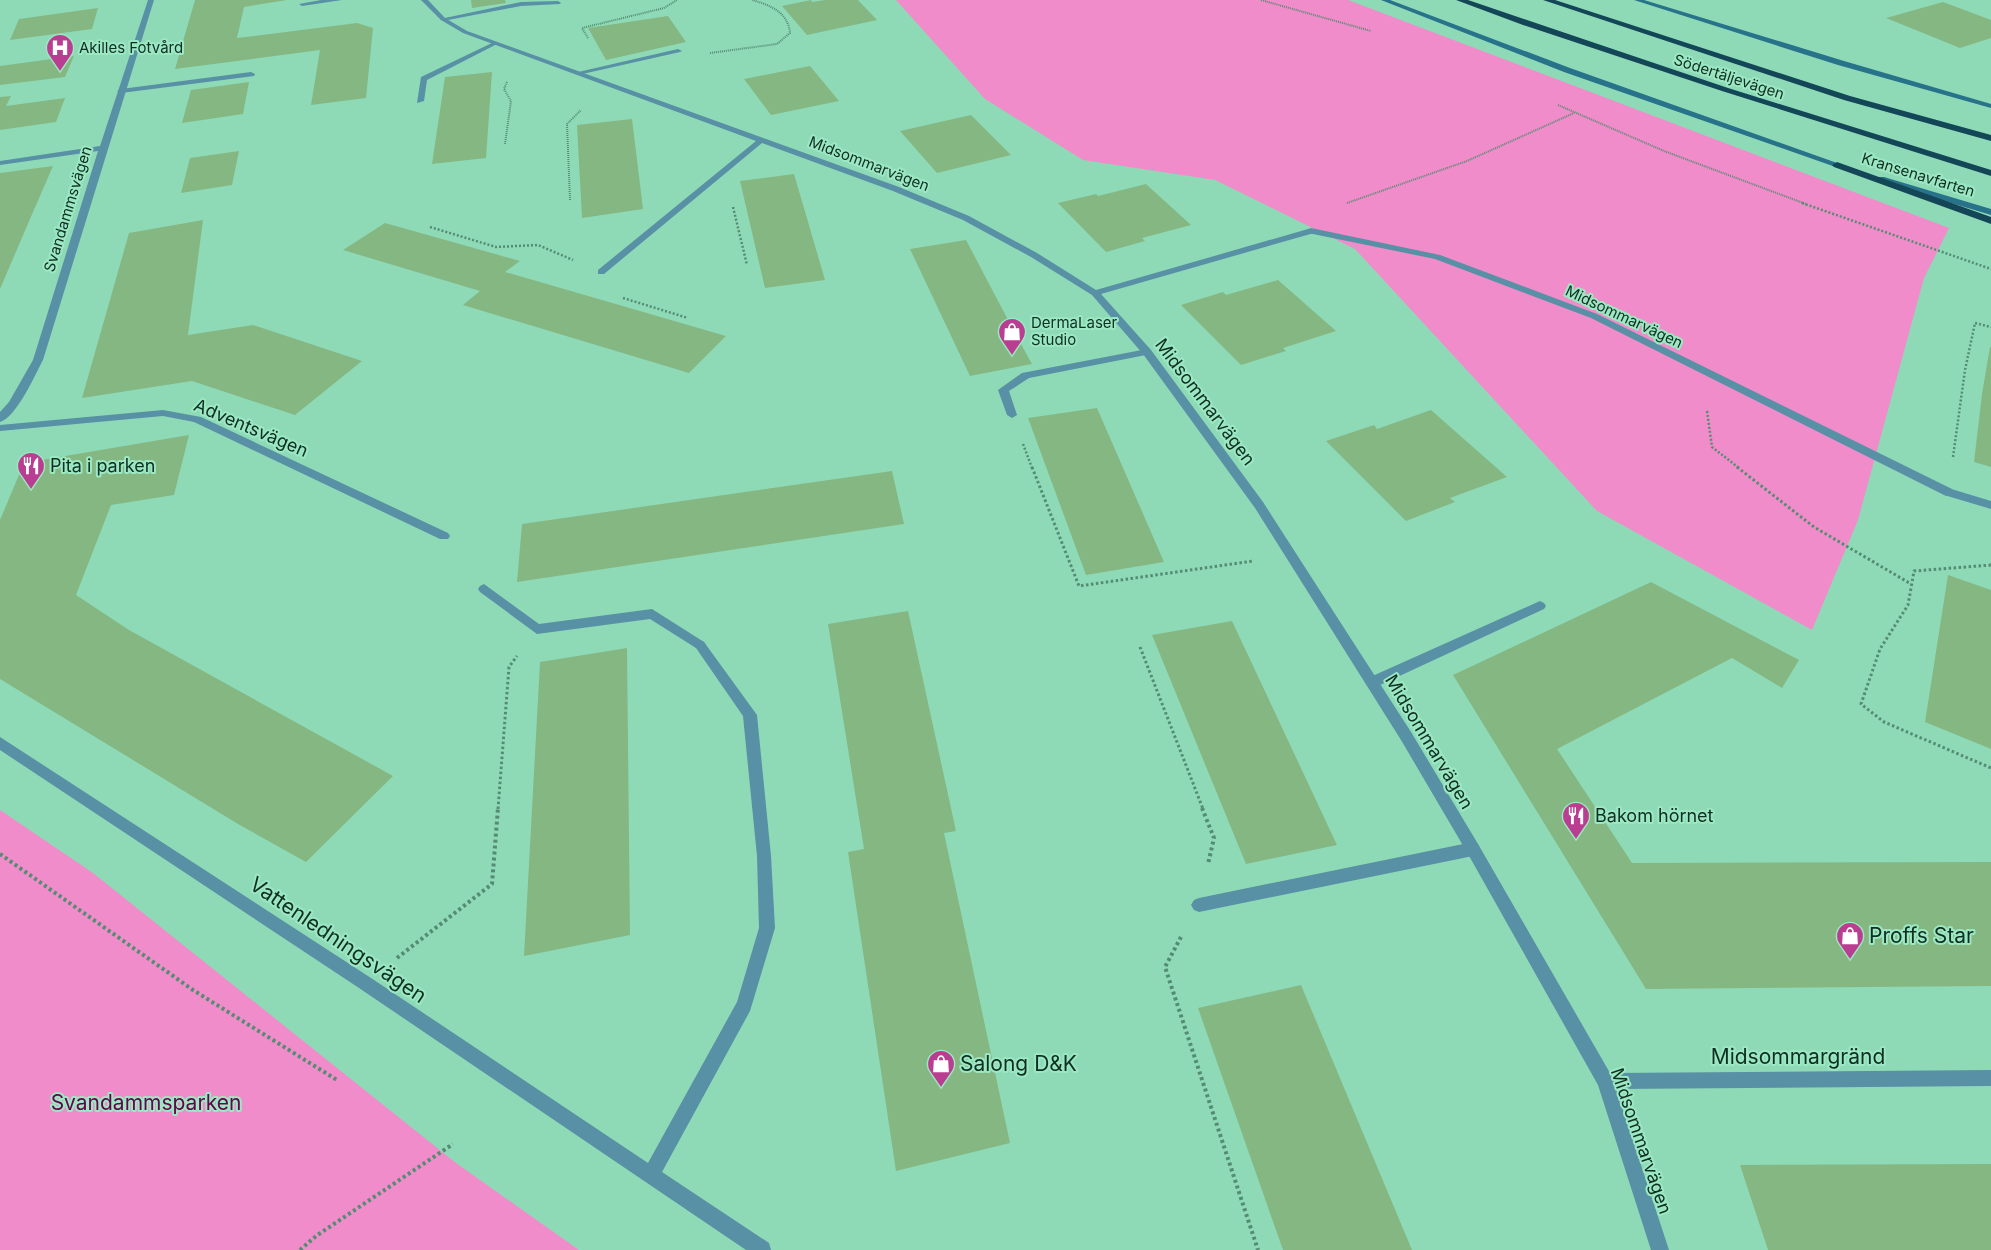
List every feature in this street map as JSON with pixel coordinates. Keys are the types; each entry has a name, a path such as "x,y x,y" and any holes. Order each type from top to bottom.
{"highway":[{"name":"Södertäljevägen","path":"1460,0 1596,48 1802,116 1991,173"},
{"name":"Södertäljevägen","path":"1547,0 1847,98 1991,138"},
{"path":"1837,165 1991,221"}],"main road":[{"path":"1384,0 1586,76 1837,165"},
{"path":"1637,0 1841,63 1991,106"},
{"name":"Kransenavfarten","path":"1837,165 1991,212"}],"street":[{"name":"Svandammsvägen","path":"0,419 13,404 38,360 102,148 151,0"},
{"path":"302,4 339,0"},
{"name":"Midsommarvägen","path":"424,0 443,19 465,32 896,189 966,218 1034,255 1095,292 1147,352 1259,505 1373,682 1474,849 1604,1081 1660,1250"},
{"path":"443,19 521,4 558,3"},
{"path":"420,101 424,79 496,43"},
{"path":"578,73 678,51"},
{"path":"121,92 251,74"},
{"path":"601,272 761,140"},
{"path":"0,163 102,148"},
{"name":"Midsommarvägen","path":"1095,292 1311,231 1437,258 1594,316 1948,492 1991,505"},
{"path":"1012,415 1003,390 1026,375 1147,352"},
{"name":"Adventsvägen","path":"0,428 163,413 197,419 444,536"},
{"path":"484,589 537,628 652,614 700,645 750,715 764,856 767,928 744,1005 651,1174"},
{"path":"1373,682 1540,606"},
{"name":"Vattenledningsvägen","path":"0,743 365,983 762,1250"},
{"path":"1199,905 1474,849"},
{"name":"Midsommargränd","path":"1604,1081 1991,1078"}],"path":[{"path":"664,8 677,0"},
{"path":"678,51 718,53 777,44 790,33 789,24 772,6 752,0"},
{"path":"1261,0 1374,32"},
{"path":"505,144 510,101 504,89 510,73 538,58"},
{"path":"1556,104 1722,173 1991,269"},
{"path":"1311,231 1340,206 1467,161 1574,112"},
{"path":"567,124 570,200"},
{"path":"733,205 747,265"},
{"path":"430,227 496,247 538,246 563,256"},
{"path":"601,272 597,291 688,318"},
{"path":"1948,492 1964,370 1975,323 1991,327"},
{"path":"1702,370 1712,447 1814,527 1912,584"},
{"path":"1012,415 1079,586 1291,556"},
{"path":"1991,565 1914,571 1908,605 1880,649 1861,704 1884,722 1991,768"},
{"path":"365,983 492,884 509,667 537,628"},
{"path":"1140,647 1214,838 1199,905 1165,967 1258,1250"},
{"path":"0,854 193,990 338,1080"},
{"path":"300,1250 316,1236 453,1144"}],"green space":[{"path":"896,0 1348,0 1949,228 1924,278 1858,520 1812,630 1597,511 1355,249 1215,180 1083,160 985,99"},
{"name":"Svandammsparken","path":"0,810 93,873 456,1163 579,1250 0,1250"}],"building":[{"path":"195,0 287,0 244,7 237,38 357,23 373,28 366,98 311,105 320,50 175,69"},
{"path":"471,0 505,0 506,3 472,8"},
{"path":"811,0 812,2 858,0 877,20 807,35 782,6"},
{"path":"1943,2 1991,20 1991,38 1960,48 1886,18"},
{"path":"98,8 92,29 10,40 19,19"},
{"path":"668,16 686,42 606,60 588,28"},
{"path":"74,56 65,77 0,85 0,66"},
{"path":"810,66 839,101 771,115 744,79"},
{"path":"492,72 486,158 432,164 445,77"},
{"path":"249,82 243,114 182,123 191,90"},
{"path":"11,96 6,106 65,98 56,122 0,130 0,97"},
{"path":"971,115 1011,155 937,173 900,131"},
{"path":"632,119 643,209 582,218 577,125"},
{"path":"239,151 232,185 181,193 190,158"},
{"path":"53,166 30,219 0,289 0,173"},
{"path":"794,174 825,280 765,288 740,181"},
{"path":"1146,184 1191,225 1142,238 1145,241 1106,252 1058,203 1096,194 1098,196"},
{"path":"203,220 188,335 253,325 362,361 295,415 192,381 82,398 129,233"},
{"path":"385,223 520,261 505,272 726,336 689,373 463,305 480,291 343,250"},
{"path":"966,240 1032,364 970,376 910,249"},
{"path":"1278,280 1336,331 1283,348 1286,351 1241,365 1181,305 1223,292 1226,295"},
{"path":"1991,347 1991,467 1974,462"},
{"path":"1097,408 1164,562 1086,575 1028,418"},
{"path":"1431,410 1507,477 1450,498 1455,502 1406,521 1326,441 1374,425 1377,429"},
{"path":"189,435 174,495 111,505 76,595 129,630 393,776 306,862 238,824 0,679 0,520 24,463"},
{"path":"892,471 904,524 517,582 522,524"},
{"path":"1948,575 1991,590 1991,749 1925,722"},
{"path":"1651,582 1799,660 1782,688 1732,658 1557,749 1632,863 1991,862 1991,986 1646,989 1453,675"},
{"path":"908,611 956,831 944,833 1010,1143 896,1171 848,852 864,849 828,624"},
{"path":"1232,621 1337,845 1246,864 1152,635"},
{"path":"627,648 630,935 524,956 540,662"},
{"path":"1301,985 1412,1250 1283,1250 1198,1008"},
{"path":"1991,1164 1991,1250 1768,1250 1740,1165"}],"place":[{"name":"Akilles Fotvård","path":"60,72"},
{"name":"DermaLaser Studio","path":"1012,356"},
{"name":"Pita i parken","path":"31,490"},
{"name":"Bakom hörnet","path":"1576,840"},
{"name":"Proffs Star","path":"1850,960"},
{"name":"Salong D&K","path":"941,1088"}]}
